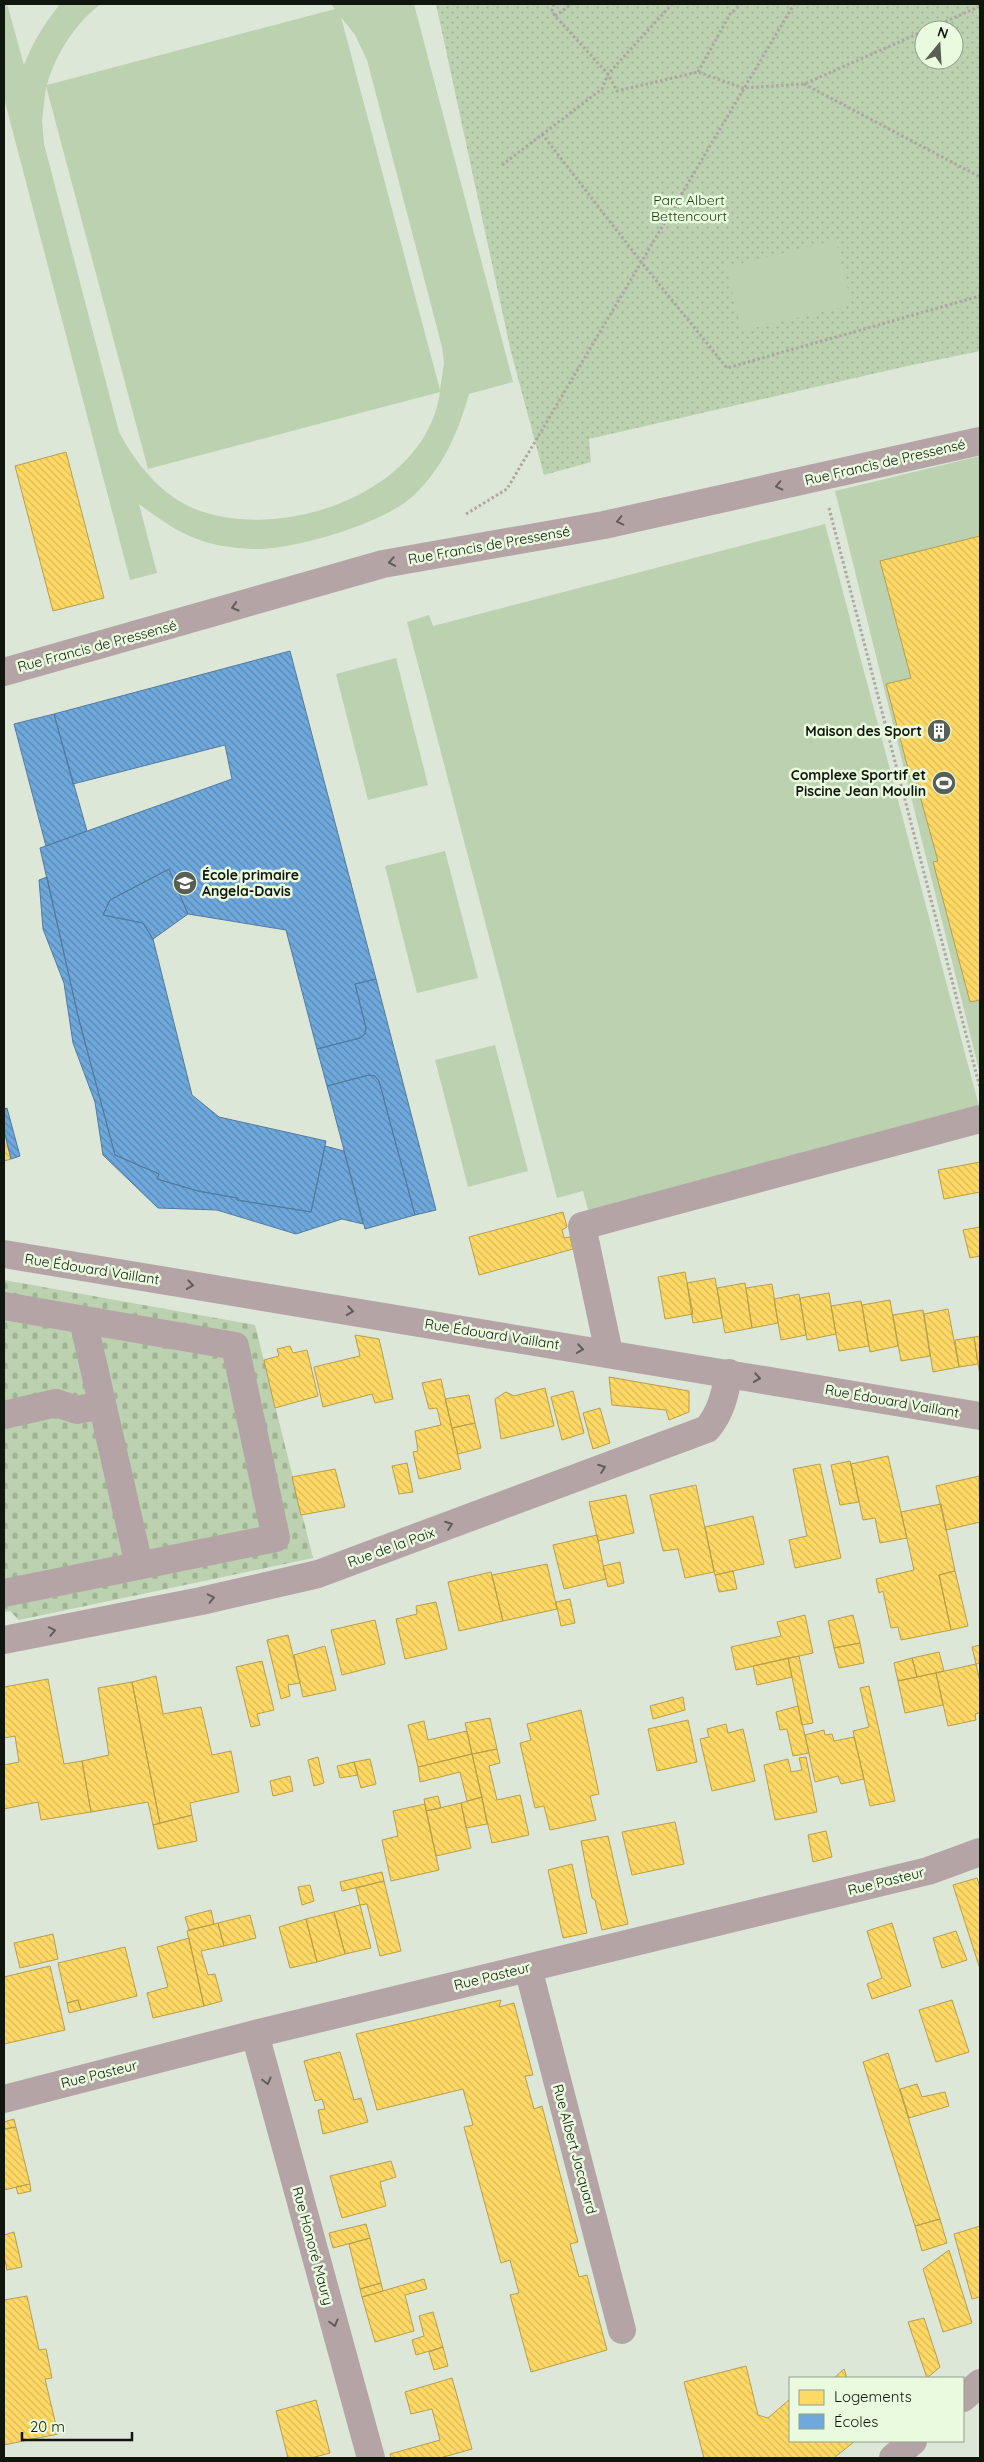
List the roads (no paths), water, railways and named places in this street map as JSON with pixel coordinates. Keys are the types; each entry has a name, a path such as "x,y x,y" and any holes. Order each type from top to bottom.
{"street":[{"name":"Rue Francis de Pressensé","path":"4,672 383,564 604,525 980,441"},
{"path":"609,1354 582,1226 980,1119"},
{"name":"Rue Édouard Vaillant","path":"4,1254 980,1416"},
{"path":"4,1306 235,1346 276,1538 4,1593"},
{"path":"83,1320 139,1565"},
{"name":"Rue de la Paix","path":"4,1640 201,1601 328,1570 707,1429 715,1420 721,1406 729,1373"},
{"path":"4,1416 56,1403 76,1410 101,1405"},
{"name":"Rue Pasteur","path":"4,2099 255,2034 928,1871 980,1852"},
{"name":"Rue Albert Jacquard","path":"528,1968 622,2330"},
{"name":"Rue Honoré Maury","path":"255,2034 371,2458"},
{"path":"964,2397 980,2383"},
{"path":"893,2458 912,2442"}],"place":[{"name":"Maison des Sport","path":"939,731"},
{"name":"Complexe Sportif et Piscine Jean Moulin","path":"944,783"},
{"name":"École primaire Angela-Davis","path":"185,883"}],"park label":[{"name":"Parc Albert Bettencourt","path":"689,208"}]}
